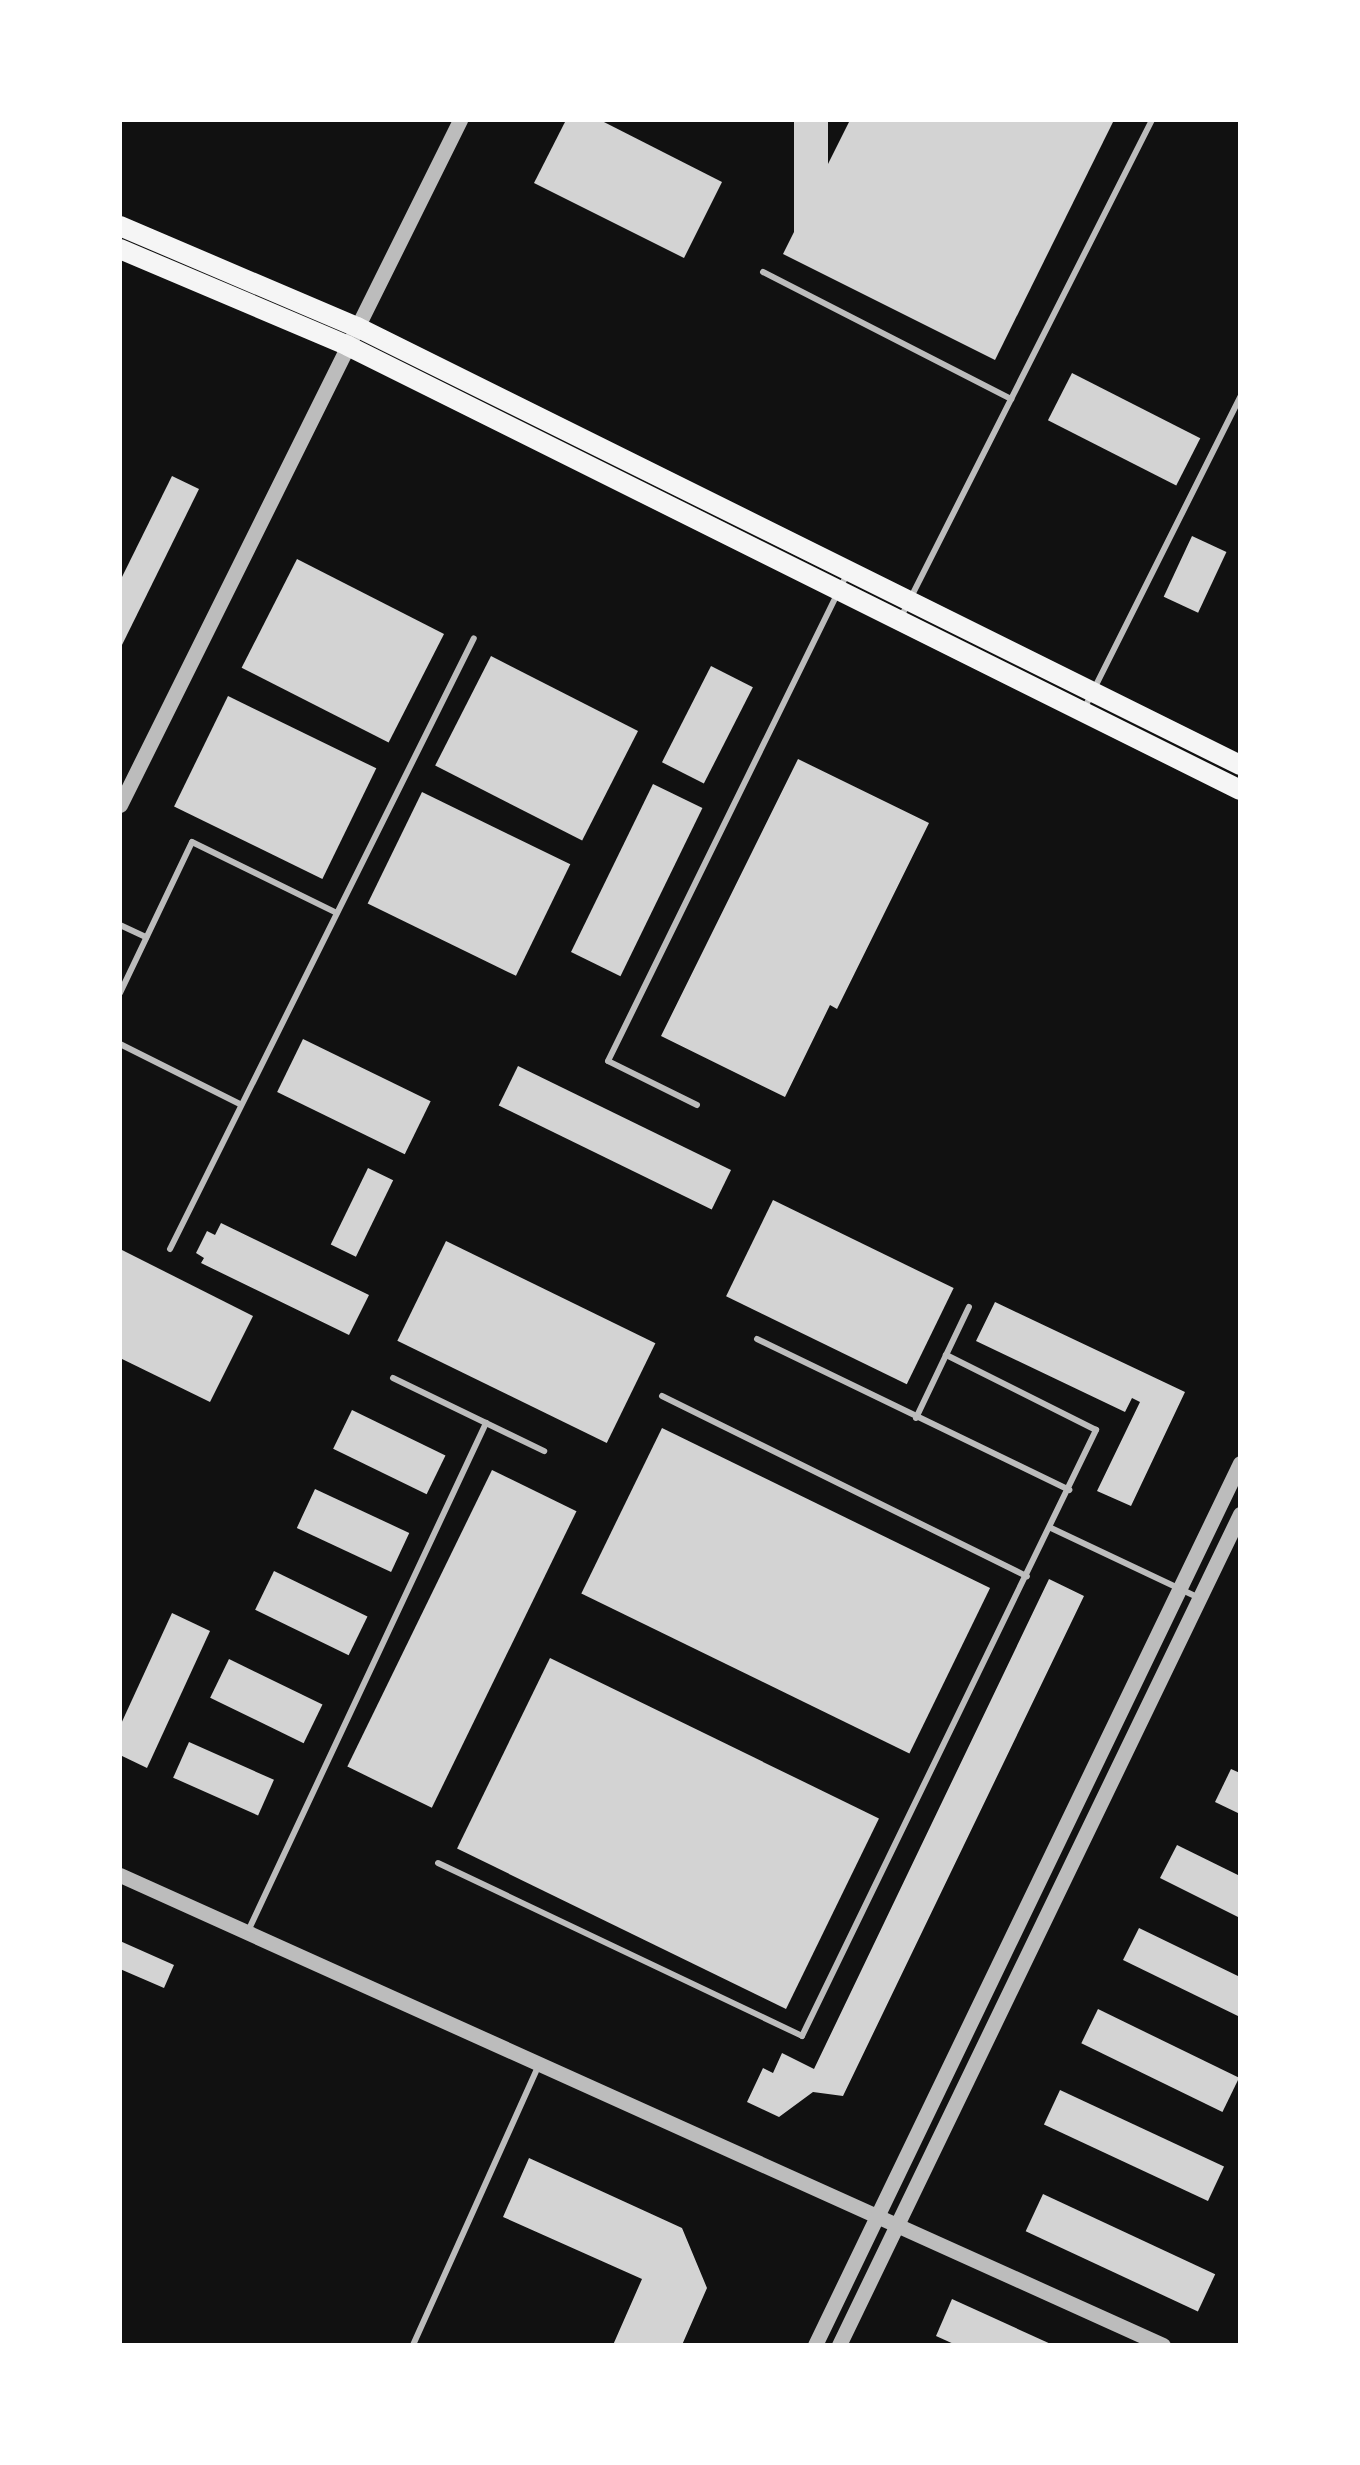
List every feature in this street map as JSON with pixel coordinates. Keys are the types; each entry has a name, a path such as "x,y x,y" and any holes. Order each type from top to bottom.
{"main road":[{"path":"120,226 849,570 1088,700 1240,790"},
{"path":"120,250 352,336 900,620 1240,765"}],"street":[{"path":"120,805 460,120"},
{"path":"815,2345 1240,1463"},
{"path":"839,2345 1240,1514"},
{"path":"120,1874 1163,2345"}],"lane":[{"path":"900,620 1152,120"},
{"path":"763,272 1011,399"},
{"path":"1088,700 1240,397"},
{"path":"697,1105 608,1062 849,570"},
{"path":"170,1249 474,638"},
{"path":"120,993 192,842 338,913"},
{"path":"120,925 146,938"},
{"path":"120,1044 240,1104"},
{"path":"916,1418 969,1307"},
{"path":"757,1339 1069,1490"},
{"path":"438,1863 802,2036 1096,1430 946,1355"},
{"path":"393,1378 544,1451"},
{"path":"662,1396 1028,1576"},
{"path":"248,1932 486,1423"},
{"path":"1051,1528 1200,1598"},
{"path":"414,2345 540,2064"}],"building":[{"path":"566,120 600,120 722,182 684,258 534,183"},
{"path":"794,120 828,120 828,246 794,246"},
{"path":"850,120 1114,120 995,360 783,254"},
{"path":"1072,373 1200,438 1176,486 1048,420"},
{"path":"172,476 199,489 120,649 120,581"},
{"path":"1192,536 1226,552 1198,613 1164,597"},
{"path":"297,559 444,634 389,743 242,668"},
{"path":"491,656 638,731 582,841 435,766"},
{"path":"711,666 753,687 704,784 662,762"},
{"path":"228,696 376,768 322,879 174,807"},
{"path":"798,759 929,823 837,1009 830,1005 785,1097 661,1036"},
{"path":"653,784 702,808 620,976 571,952"},
{"path":"422,792 570,864 516,976 368,903"},
{"path":"303,1039 431,1101 405,1154 277,1092"},
{"path":"518,1066 731,1170 712,1209 499,1106"},
{"path":"368,1168 393,1180 356,1257 331,1244"},
{"path":"773,1200 954,1288 907,1384 726,1296"},
{"path":"221,1223 369,1295 349,1335 201,1263 204,1258 196,1253 207,1231 215,1235"},
{"path":"446,1241 655,1343 607,1443 397,1341"},
{"path":"120,1249 253,1316 210,1402 120,1358"},
{"path":"995,1302 1185,1392 1131,1506 1097,1491 1140,1402 1132,1398 1125,1412 976,1341"},
{"path":"352,1410 445,1456 427,1494 333,1449"},
{"path":"662,1428 990,1588 909,1753 581,1593"},
{"path":"492,1470 576,1511 432,1808 347,1767"},
{"path":"315,1489 409,1533 391,1572 297,1528"},
{"path":"274,1571 367,1617 349,1655 255,1610"},
{"path":"1049,1579 1084,1596 843,2096 813,2092 779,2117 747,2102 763,2068 773,2073 782,2053 814,2069"},
{"path":"172,1613 210,1631 147,1768 120,1755 120,1726"},
{"path":"550,1658 879,1818 786,2009 457,1849"},
{"path":"229,1659 322,1705 304,1743 210,1698"},
{"path":"189,1742 274,1780 258,1815 173,1778"},
{"path":"1231,1769 1240,1773 1240,1814 1215,1802"},
{"path":"1177,1845 1240,1876 1240,1918 1160,1878"},
{"path":"1139,1928 1240,1977 1240,2017 1123,1960"},
{"path":"120,1941 174,1965 164,1988 120,1969"},
{"path":"1098,2009 1239,2078 1222,2112 1081,2043"},
{"path":"1060,2090 1224,2166 1208,2201 1044,2124"},
{"path":"529,2158 682,2228 707,2288 682,2345 613,2345 642,2279 503,2217"},
{"path":"1043,2194 1215,2274 1198,2311 1026,2231"},
{"path":"952,2299 1053,2345 956,2345 936,2336"}]}
